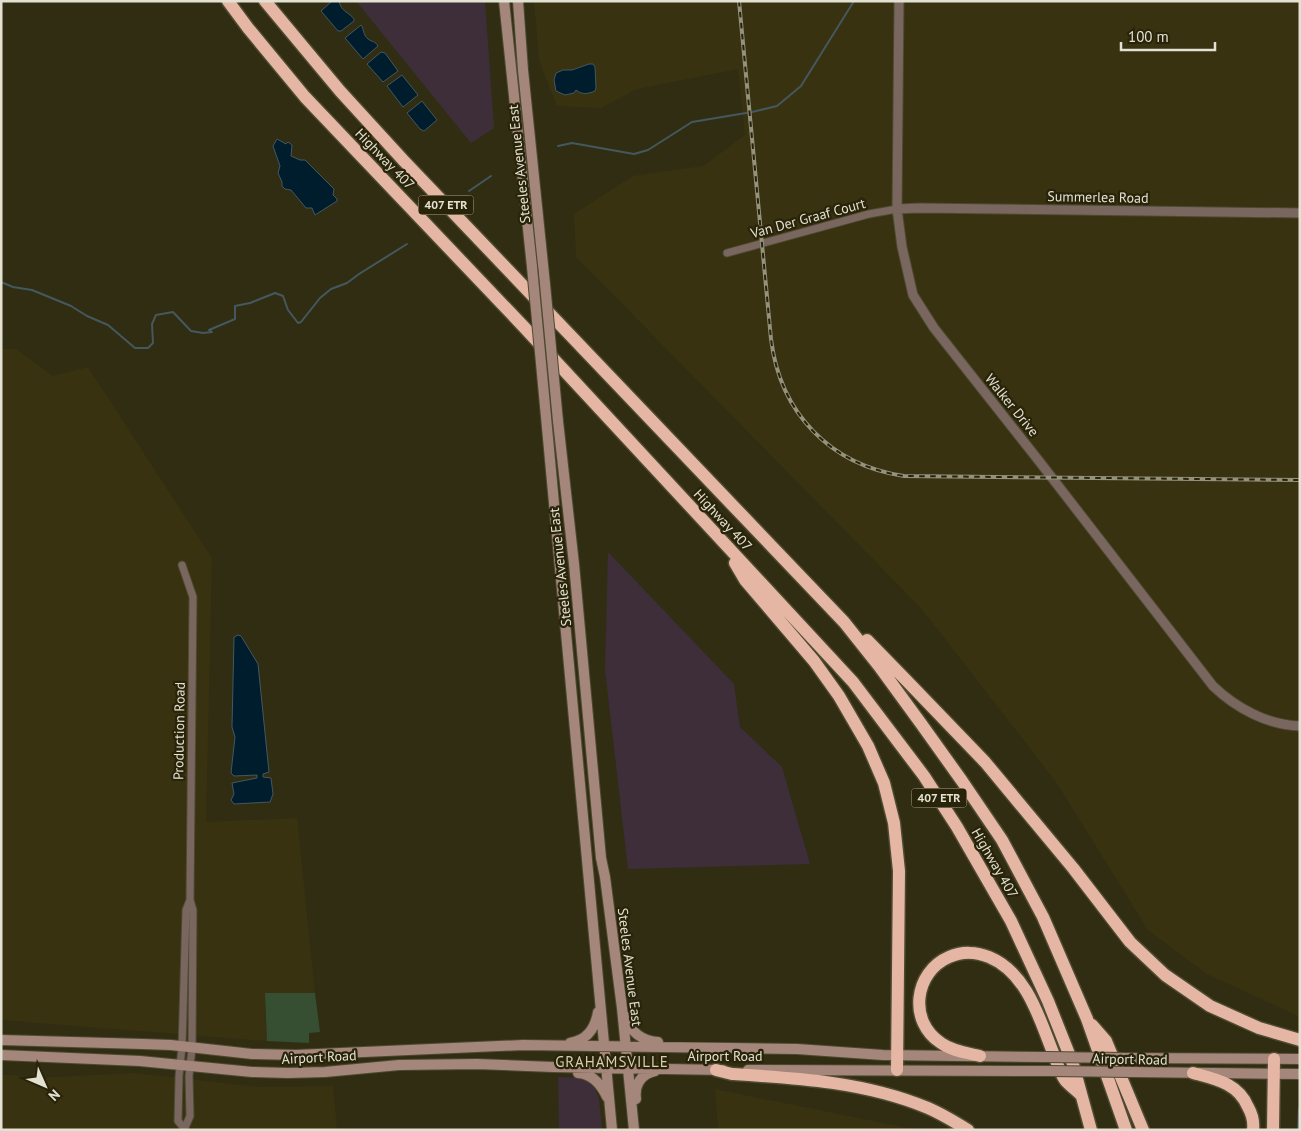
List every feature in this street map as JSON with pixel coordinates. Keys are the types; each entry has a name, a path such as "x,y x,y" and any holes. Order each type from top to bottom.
{"highway":[{"name":"Highway 407","path":"228,1 305,97 516,319 853,682 924,776 958,827 1011,921 1044,992 1073,1064 1091,1130"},
{"name":"Highway 407","path":"265,1 340,91 404,162 844,622 878,666 962,781 1002,840 1043,917 1087,1019 1126,1130"},
{"path":"725,545 744,580 814,662 839,696 868,746 884,783 894,823 899,870 897,1070"},
{"path":"844,622 876,649 985,762 1073,868 1130,942 1165,975 1210,1006 1259,1028 1300,1040"},
{"path":"980,1056 953,1049 941,1043 926,1028 920,1011 920,991 927,974 944,959 958,954 978,953 995,959 1018,979 1034,1005 1064,1079 1081,1096"},
{"path":"1087,1019 1106,1041 1143,1130"},
{"path":"1273,1130 1274,1059"},
{"path":"716,1070 732,1074 844,1084 875,1091 928,1108 968,1130"},
{"path":"1193,1073 1221,1081 1238,1091 1246,1100 1253,1121 1253,1130"}],"main road":[{"name":"Steeles Avenue East","path":"504,1 532,268 612,1130"},
{"name":"Steeles Avenue East","path":"518,1 525,98 574,564 601,858 622,1008 634,1130"},
{"path":"556,1046 576,1042 589,1033 596,1023 600,1004"},
{"path":"622,1008 628,1024 641,1038 654,1042 686,1043 695,1048"},
{"name":"Airport Road","path":"1,1040 142,1044 252,1054 296,1055 500,1045 797,1049 897,1055 1300,1059"},
{"name":"Airport Road","path":"1,1055 140,1061 252,1072 288,1073 326,1072 399,1065 477,1064 628,1069 1300,1074"},
{"path":"553,1067 563,1072 588,1074 602,1086 609,1104"},
{"path":"632,1118 636,1109 635,1092 639,1082 648,1072 668,1069"}],"street":[{"name":"Walker Drive","path":"899,1 897,209 902,247 913,295 939,335 1039,461 1212,686 1231,701 1258,716 1289,726 1300,726"},
{"name":"Summerlea Road","path":"897,209 1300,213"},
{"name":"Van Der Graaf Court","path":"727,253 869,214 897,209"},
{"name":"Production Road","path":"182,565 193,597 190,900 193,910 185,1066"},
{"path":"185,1066 190,1116 184,1129 178,1121 185,1066"}],"shaded area":[{"path":"356,1 485,1 494,128 471,143"},
{"path":"534,1 1300,1 1300,1018 1207,974 1148,930 1056,782 921,608 576,257 574,214 633,176 703,166 745,135 738,69 637,89 601,108 557,106 539,60"},
{"path":"1,349 16,349 53,376 88,367 212,558 206,822 297,818 315,993 265,993 267,1041 1,1020"},
{"path":"608,552 734,684 740,727 782,767 810,864 628,869 605,670"},
{"path":"135,1073 258,1087 333,1086 337,1130 1,1130 1,1075 37,1078"},
{"path":"558,1077 577,1078 594,1086 599,1099 602,1130 559,1130"},
{"path":"715,1089 908,1128 910,1130 718,1130"}],"green space":[{"path":"265,993 315,993 320,1032 309,1033 309,1043 267,1041"}],"water":[{"path":"332,1 339,1 343,10 354,19 341,31 338,31 321,11"},
{"path":"361,25 366,37 378,46 363,59 345,38"},
{"path":"381,52 385,53 398,71 383,82 367,64"},
{"path":"593,64 595,67 595,91 585,94 576,90 574,93 565,95 556,91 554,80 556,73"},
{"path":"402,75 418,95 403,107 387,86"},
{"path":"422,101 437,120 424,131 420,129 407,113"},
{"path":"277,139 292,145 291,156 305,160 334,189 333,195 337,201 315,215 312,208 306,208 291,190 285,189 282,186 278,173 280,166 273,146"},
{"path":"241,636 258,664 269,772 263,774 263,777 271,778 273,794 270,802 234,804 231,800 234,794 232,783 257,778 257,775 234,776 231,773 235,737 232,727 234,637"}],"waterway":[{"path":"558,146 572,143 634,154 648,150 692,122 777,106 801,86 854,1"},
{"path":"469,191 491,176"},
{"path":"1,282 13,287 32,290 71,306 87,316 108,325 135,348 148,348 153,343 152,324 156,315 173,312 191,331 212,332 209,330 235,319 235,306 250,303 275,293 283,296 288,310 298,323 301,322 320,298 331,289 347,283 407,244"},
{"path":"1298,1130 1299,1108"}],"railway":[{"path":"739,1 771,339 776,366 785,390 798,412 813,431 832,447 853,460 877,470 904,476 1300,480"}],"district":[{"name":"GRAHAMSVILLE","path":"612,1062"}]}
